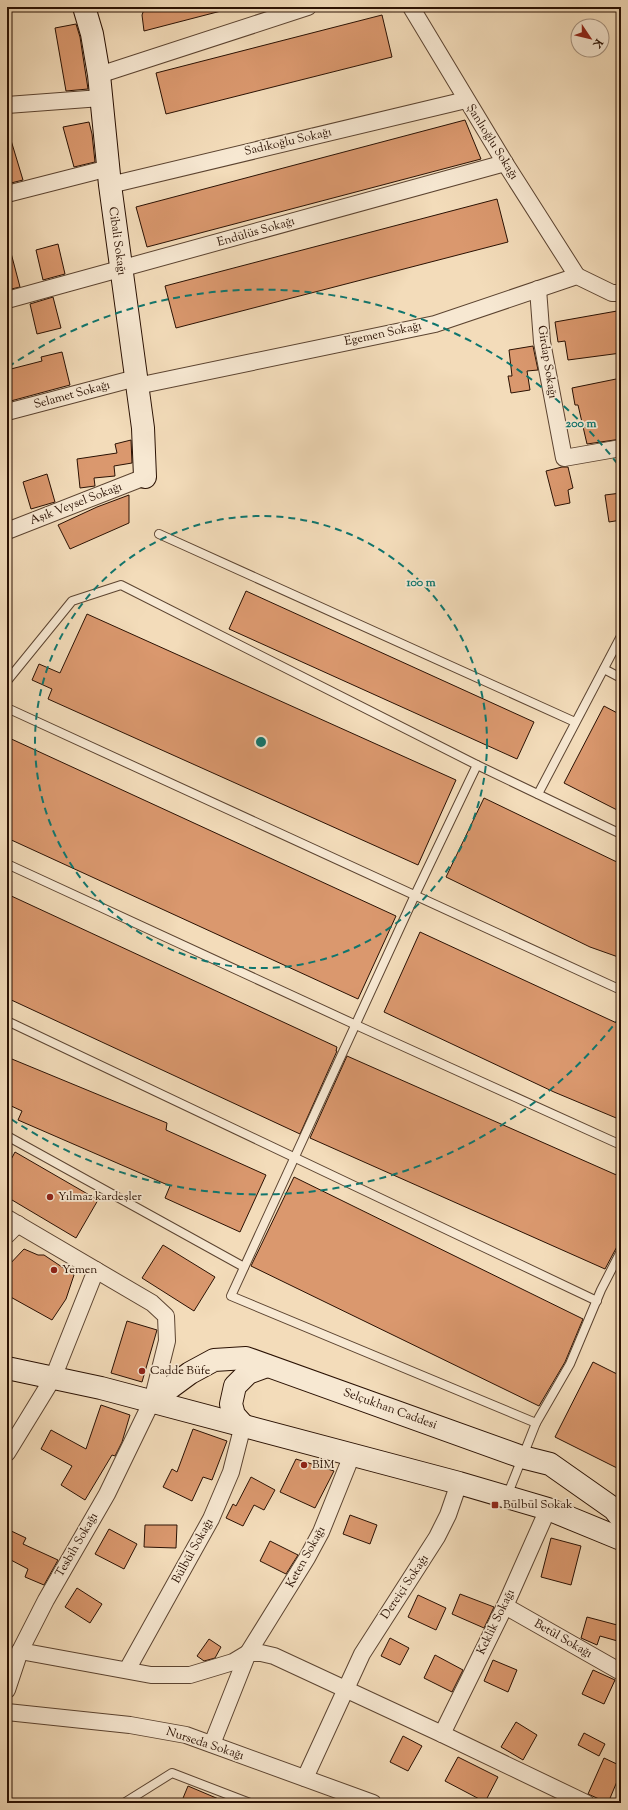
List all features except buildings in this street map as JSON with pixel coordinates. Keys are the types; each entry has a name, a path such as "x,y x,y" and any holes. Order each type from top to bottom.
{"street":[{"name":"Cibali Sokağı","path":"84,7 92,34 99,75 109,176 143,428 145,477"},
{"path":"99,75 308,7"},
{"name":"Şanlıoğlu Sokağı","path":"411,7 504,163 577,276"},
{"path":"7,105 101,98"},
{"name":"Sadıkoğlu Sokağı","path":"7,194 109,176 466,100"},
{"name":"Endülüs Sokağı","path":"7,300 121,270 504,163"},
{"path":"577,276 612,293 621,293"},
{"name":"Egemen Sokağı","path":"137,382 435,324 577,276"},
{"name":"Girdap Sokağı","path":"538,288 542,342 564,458 621,448"},
{"name":"Selamet Sokağı","path":"7,412 137,382"},
{"name":"Aşık Veysel Sokağı","path":"7,531 145,477"},
{"name":"Tesbih Sokağı","path":"7,1690 20,1651 46,1600 107,1494 152,1401 167,1340 166,1316 152,1303 96,1270 11,1226"},
{"path":"7,1454 53,1378 96,1270"},
{"name":"Selçukhan Caddesi","path":"152,1401 190,1373 214,1360 246,1358 522,1457 550,1464 614,1509 621,1518"},
{"path":"243,1426 234,1415 231,1404 235,1386 248,1373 267,1366"},
{"path":"7,1368 101,1388 152,1401 507,1496 548,1509 621,1539"},
{"name":"Bülbül Sokağı","path":"127,1670 211,1519 231,1472 243,1426"},
{"name":"Keten Sokağı","path":"212,1744 248,1653 307,1558 321,1532 352,1455"},
{"name":"Dereiçi Sokağı","path":"305,1778 353,1671 370,1641 438,1537 448,1515 459,1483"},
{"name":"Keklik Sokağı","path":"442,1734 505,1606 548,1509"},
{"name":"Betül Sokağı","path":"505,1606 621,1672"},
{"path":"20,1651 151,1675 190,1675 233,1662 248,1653 262,1653 274,1656 586,1803"},
{"name":"Nurseda Sokağı","path":"7,1712 159,1729 212,1744 373,1803"}],"lane":[{"path":"159,534 575,722"},
{"path":"7,681 72,601 121,585 477,765 621,834"},
{"path":"538,794 621,636"},
{"path":"604,669 621,678"},
{"path":"7,708 621,990"},
{"path":"477,765 415,895 231,1296 536,1423"},
{"path":"7,864 621,1145"},
{"path":"7,1021 597,1301"},
{"path":"7,1136 244,1267"},
{"path":"507,1496 536,1423 570,1364 597,1301 621,1252"},
{"path":"124,1803 172,1773 250,1803"}],"place":[{"name":"Yılmaz kardeşler","path":"50,1197"},
{"name":"Yemen","path":"54,1270"},
{"name":"Cadde Büfe","path":"142,1371"},
{"name":"BİM","path":"304,1465"},
{"name":"Bülbül Sokak","path":"495,1505"}]}
